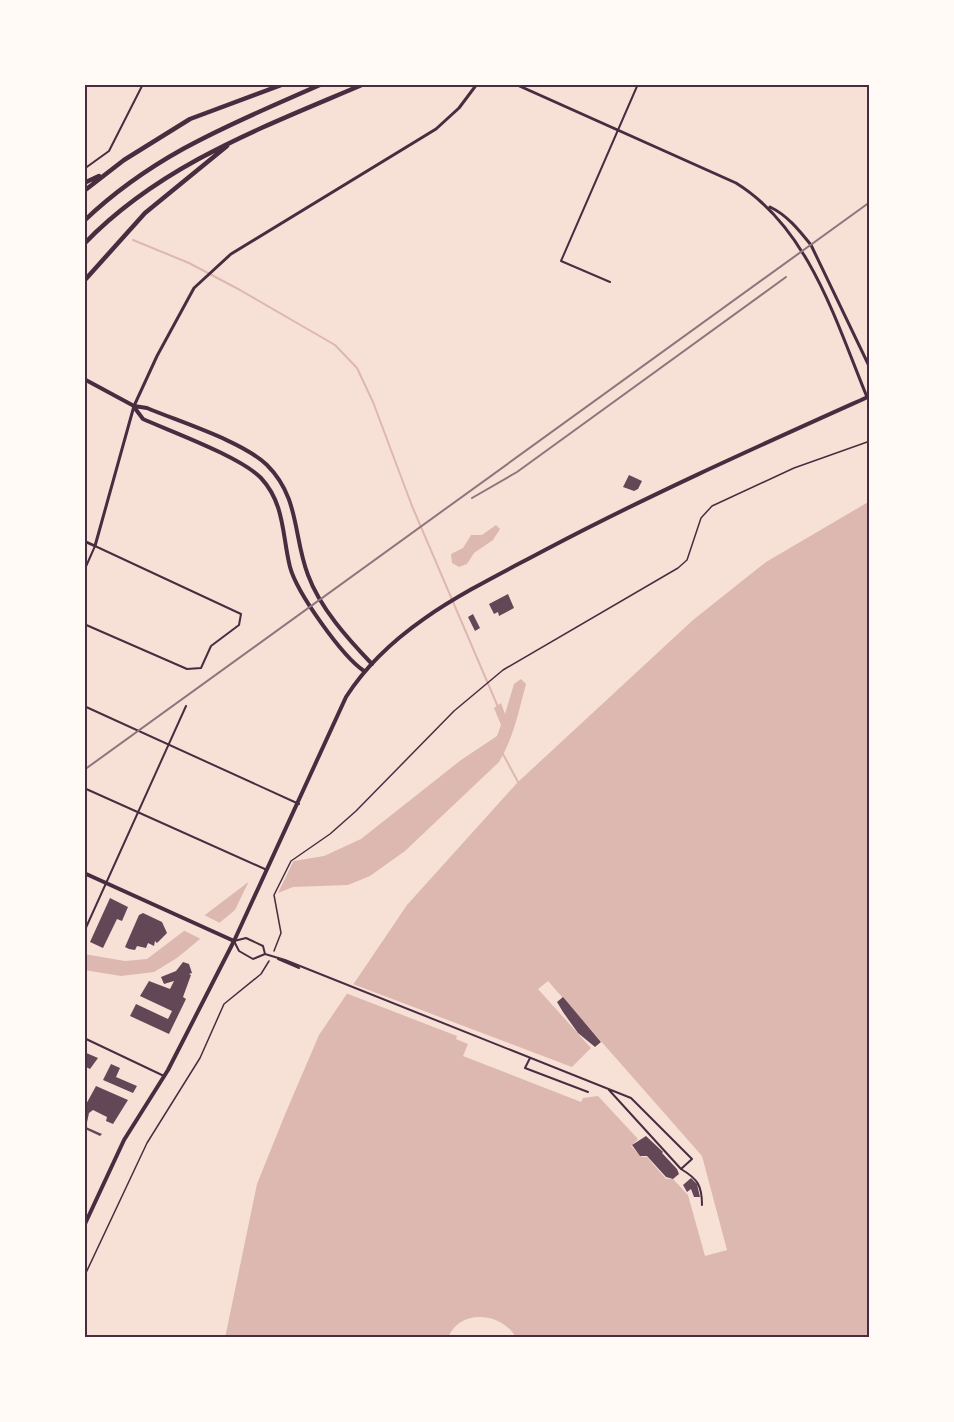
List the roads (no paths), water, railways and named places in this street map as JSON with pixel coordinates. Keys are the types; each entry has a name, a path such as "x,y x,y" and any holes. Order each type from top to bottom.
{"highway":[{"path":"84,191 112,169 190,119 284,84"},
{"path":"84,221 130,181 174,152 322,84"},
{"path":"84,244 150,187 195,159 364,84"},
{"path":"84,281 145,213 234,141"},
{"path":"84,183 112,169"}],"main road":[{"path":"84,379 134,406 147,408 237,446 266,465 284,488 292,505 309,579 331,614 372,664"},
{"path":"84,1226 124,1140 164,1076 253,905 346,697 364,671 414,626 447,602 626,508 869,396"},
{"path":"134,406 143,419 244,466 262,479 280,508 295,582 353,663 364,671"},
{"path":"84,873 234,941"}],"street":[{"path":"84,169 109,151 143,84"},
{"path":"84,571 95,546 134,406 173,323 202,279 218,264 436,129 459,108 477,84"},
{"path":"515,84 736,183 768,206 779,211 811,245 870,368"},
{"path":"610,282 561,261 638,84"},
{"path":"768,206 791,233 808,262 869,396"},
{"path":"84,541 241,614 239,625 211,646 198,669 187,669 84,624"},
{"path":"84,706 299,804"},
{"path":"84,932 186,706"},
{"path":"84,788 267,871"},
{"path":"265,954 253,959 239,951 234,941 246,938 261,944 265,954 272,957 285,960 302,969 631,1098 692,1159 681,1169"},
{"path":"84,1038 164,1076"},
{"path":"530,1058 525,1068 588,1092"},
{"path":"609,1090 681,1169 694,1177 702,1188 702,1205"}],"waterway":[{"path":"133,240 189,263 240,290 335,345 357,368 373,402 412,506 498,707"},
{"path":"503,754 518,782"}],"railway":[{"path":"84,770 870,202"},
{"path":"472,498 517,472 786,277"}]}
